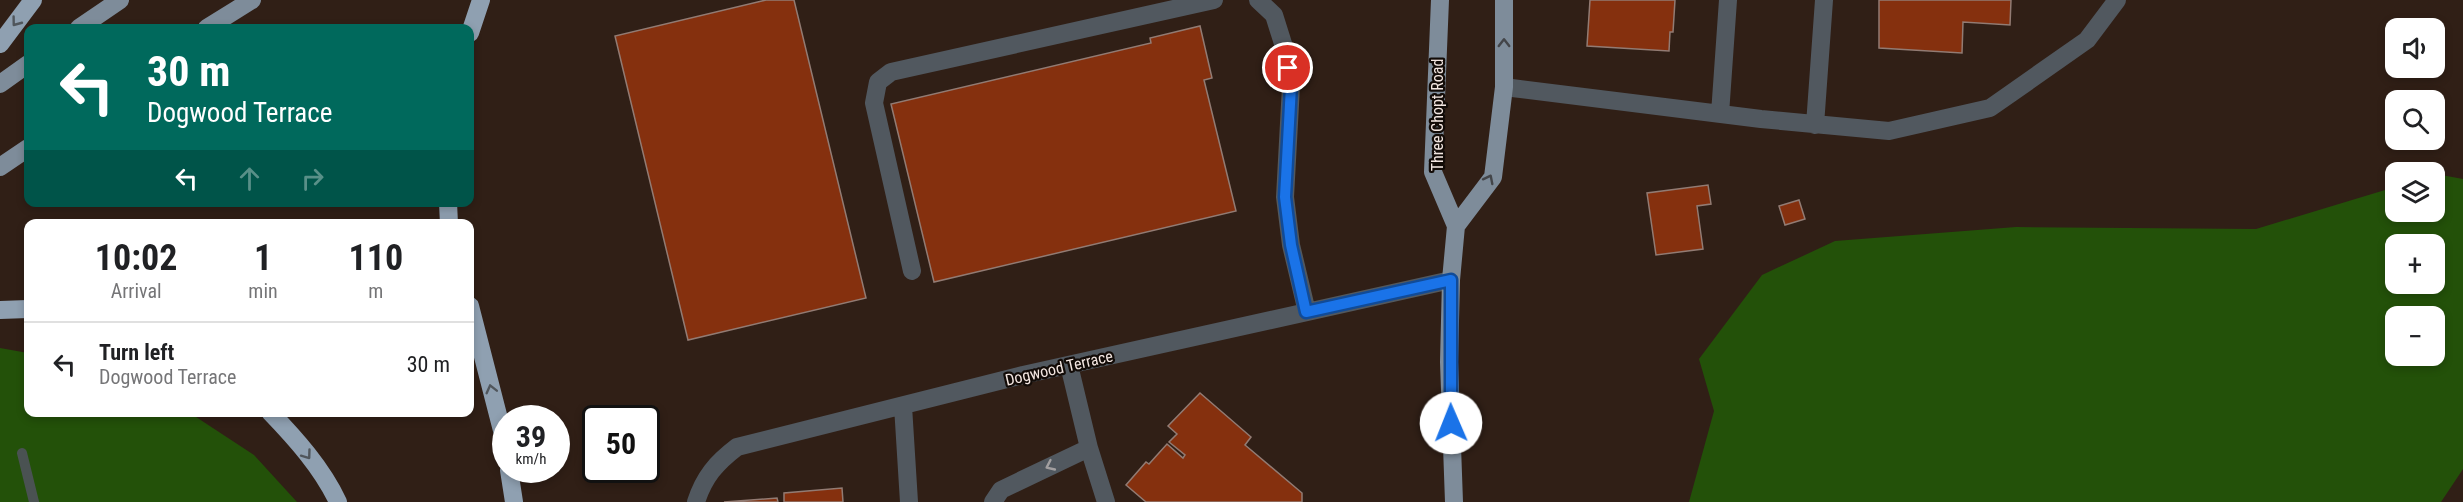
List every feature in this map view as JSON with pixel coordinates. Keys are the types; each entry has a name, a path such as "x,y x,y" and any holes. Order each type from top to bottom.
{"highway":[{"path":"0,44 33,0"},
{"path":"473,24 481,0"},
{"path":"0,310 24,309"},
{"path":"474,322 495,405"},
{"path":"275,417 298,442 332,488 338,502"},
{"path":"511,483 514,502"}],"main road":[{"path":"85,24 120,0"},
{"path":"213,24 252,0"},
{"name":"Three Chopt Road","path":"1440,0 1433,172 1456,226 1451,280 1449,362 1454,502"},
{"path":"1456,226 1493,177 1504,87 1504,0"},
{"path":"0,84 24,67"},
{"path":"0,167 24,150"}],"street":[{"path":"912,271 874,103 878,82 891,72 1214,0"},
{"path":"1258,0 1274,15 1285,50 1291,86 1285,197 1291,245 1306,312"},
{"path":"1720,114 1728,0"},
{"path":"1815,125 1824,0"},
{"path":"1504,87 1815,125 1889,131 1990,108 2087,40 2116,0"},
{"name":"Dogwood Terrace","path":"696,502 703,482 720,460 737,447 1069,365 1451,280"},
{"path":"1069,365 1089,448 1106,502"},
{"path":"903,406 909,502"},
{"path":"993,502 1001,490 1089,448"}],"green space":[{"path":"2445,176 2463,179 2463,469 2441,502 1689,502 1714,411 1699,359 1762,275 1835,241 2016,227 2256,229 2385,190 2385,222 2445,222"},
{"path":"0,348 24,352 24,417 196,417 254,455 297,502 0,502"}],"building":[{"path":"766,0 794,0 866,298 688,340 615,36"},
{"path":"1590,0 1675,0 1669,51 1587,46"},
{"path":"1879,0 2011,0 2010,25 1963,22 1962,53 1879,48"},
{"path":"1200,26 1212,78 1204,80 1236,211 934,282 891,104 1151,43 1150,38"},
{"path":"1708,185 1711,204 1697,206 1703,249 1656,255 1647,193"},
{"path":"1799,200 1805,219 1785,225 1779,206"},
{"path":"1200,393 1251,437 1245,445 1302,493 1302,502 1146,502 1126,485 1146,462 1149,464 1167,444 1183,458 1185,455 1169,442 1177,434 1168,426"},
{"path":"842,488 843,502 784,502 784,493"},
{"path":"777,498 778,502 724,502"}],"waterway":[{"path":"22,453 34,502"}],"route":[{"path":"1288,68 1291,86 1285,197 1291,245 1306,312 1451,280 1449,362 1451,423"}]}
